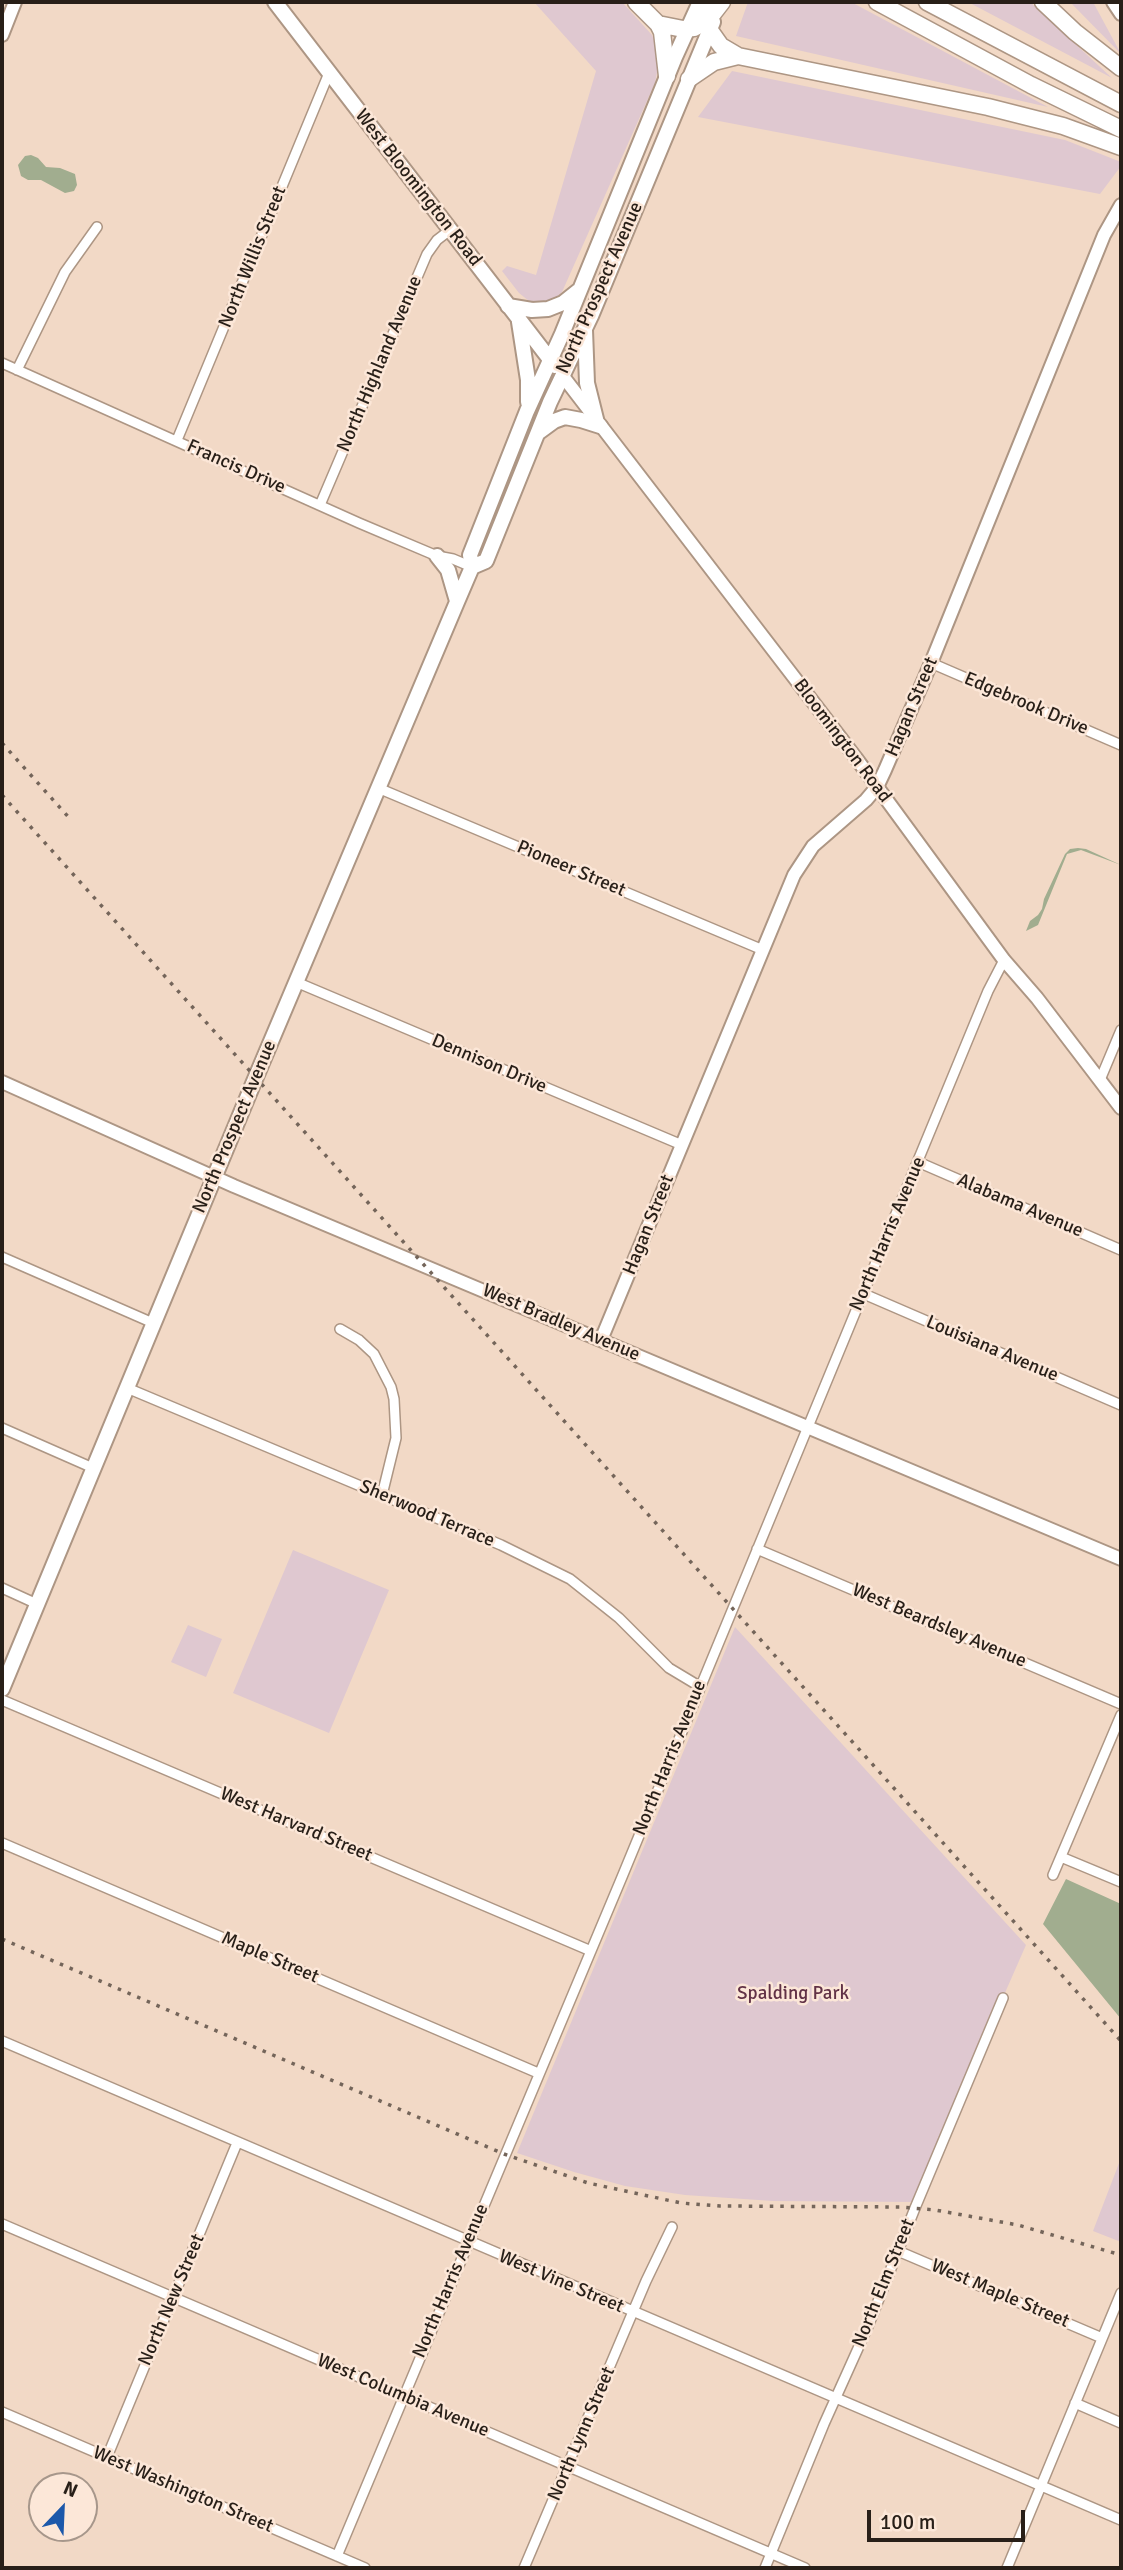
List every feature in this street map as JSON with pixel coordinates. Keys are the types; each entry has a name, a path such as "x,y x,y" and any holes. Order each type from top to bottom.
{"highway":[{"path":"636,2 659,24 666,52 667,76"},
{"path":"703,2 708,26 721,46 738,56 1000,110 1063,126 1121,148"},
{"path":"708,26 722,2"},
{"path":"877,2 1031,85 1121,129"},
{"path":"927,2 1121,104"},
{"path":"1043,2 1074,32 1121,68"},
{"path":"659,24 688,29 708,26"},
{"path":"689,79 714,62 738,56"}],"main road":[{"path":"2,35 15,2"},
{"name":"West Bloomington Road","path":"275,2 562,375"},
{"name":"North Prospect Avenue","path":"2,1689 214,1177 472,567 470,555 527,411 667,76 703,2"},
{"path":"1113,2 1121,14"},
{"name":"North Prospect Avenue","path":"472,567 486,561 562,375 585,329 689,79 708,26"},
{"name":"Hagan Street","path":"601,1340 794,875 806,854 877,787 931,663 1104,235 1121,205"},
{"path":"508,306 532,310 548,309 563,303 581,287"},
{"path":"519,320 528,389 527,411"},
{"path":"538,433 554,421 565,417 598,423 587,383 585,329"},
{"name":"Bloomington Road","path":"562,375 877,787 1004,960 1121,1108"},
{"path":"437,556 448,570 457,603"},
{"name":"West Bradley Avenue","path":"2,1082 214,1177 1121,1559"}],"street":[{"name":"North Willis Street","path":"177,440 329,73"},
{"path":"17,370 65,272 97,227"},
{"name":"North Highland Avenue","path":"320,505 427,254 437,240 450,230"},
{"name":"Francis Drive","path":"2,363 437,556 472,567"},
{"name":"Edgebrook Drive","path":"931,663 1121,745"},
{"name":"Pioneer Street","path":"379,788 763,950"},
{"name":"North Harris Avenue","path":"337,2556 591,1951 988,991 1004,960"},
{"name":"Dennison Drive","path":"296,982 681,1145"},
{"path":"1100,1080 1121,1030"},
{"name":"Alabama Avenue","path":"918,1162 1121,1250"},
{"path":"2,1257 153,1323"},
{"name":"Louisiana Avenue","path":"864,1294 1121,1405"},
{"path":"340,1329 359,1340 374,1354 384,1369 394,1399 396,1438 382,1495"},
{"name":"Sherwood Terrace","path":"127,1388 500,1545 570,1579 619,1618 669,1668 699,1686"},
{"path":"2,1428 93,1468"},
{"name":"West Beardsley Avenue","path":"757,1549 1121,1704"},
{"path":"2,1588 37,1604"},
{"name":"West Harvard Street","path":"2,1700 591,1951"},
{"path":"1053,1875 1121,1714"},
{"name":"Maple Street","path":"2,1843 538,2073"},
{"path":"1061,1857 1121,1882"},
{"name":"North Elm Street","path":"765,2568 1003,1998"},
{"name":"West Vine Street","path":"2,2042 1121,2520"},
{"name":"North New Street","path":"107,2457 237,2143"},
{"name":"West Columbia Avenue","path":"2,2224 805,2568"},
{"name":"North Lynn Street","path":"524,2568 672,2227"},
{"name":"West Maple Street","path":"898,2251 1102,2338"},
{"path":"1007,2568 1121,2293"},
{"path":"1075,2403 1121,2423"},
{"name":"West Washington Street","path":"2,2412 365,2568"}],"green space":[{"path":"534,2 622,2 652,35 660,56 655,83 562,292 551,302 534,305 519,293 502,271 507,266 536,275 596,71"},
{"path":"748,2 851,2 1048,107 736,36"},
{"path":"968,2 1030,2 1112,78"},
{"path":"1070,2 1093,2 1121,54"},
{"path":"732,71 1065,140 1121,162 1121,166 1100,194 698,117"},
{"path":"293,1550 389,1590 329,1733 233,1693"},
{"path":"188,1625 222,1639 206,1677 171,1662"},
{"name":"Spalding Park","path":"735,1627 1026,1945 913,2202 773,2201 685,2195 625,2186 517,2153"},
{"path":"1121,2158 1121,2242 1093,2231"}],"shaded area":[{"path":"31,155 46,167 60,168 75,174 77,185 74,191 65,193 41,180 28,180 21,176 18,165 25,156"},
{"path":"1078,848 1121,865 1081,850 1067,854 1038,925 1026,931 1030,921 1042,909 1065,854 1070,849"},
{"path":"1066,1879 1121,1904 1121,2019 1043,1924"}],"railway":[{"path":"2,743 72,821"},
{"path":"2,795 1121,2041"},
{"path":"2,1939 504,2154 588,2183 681,2203 935,2210 1018,2225 1121,2255"}]}
